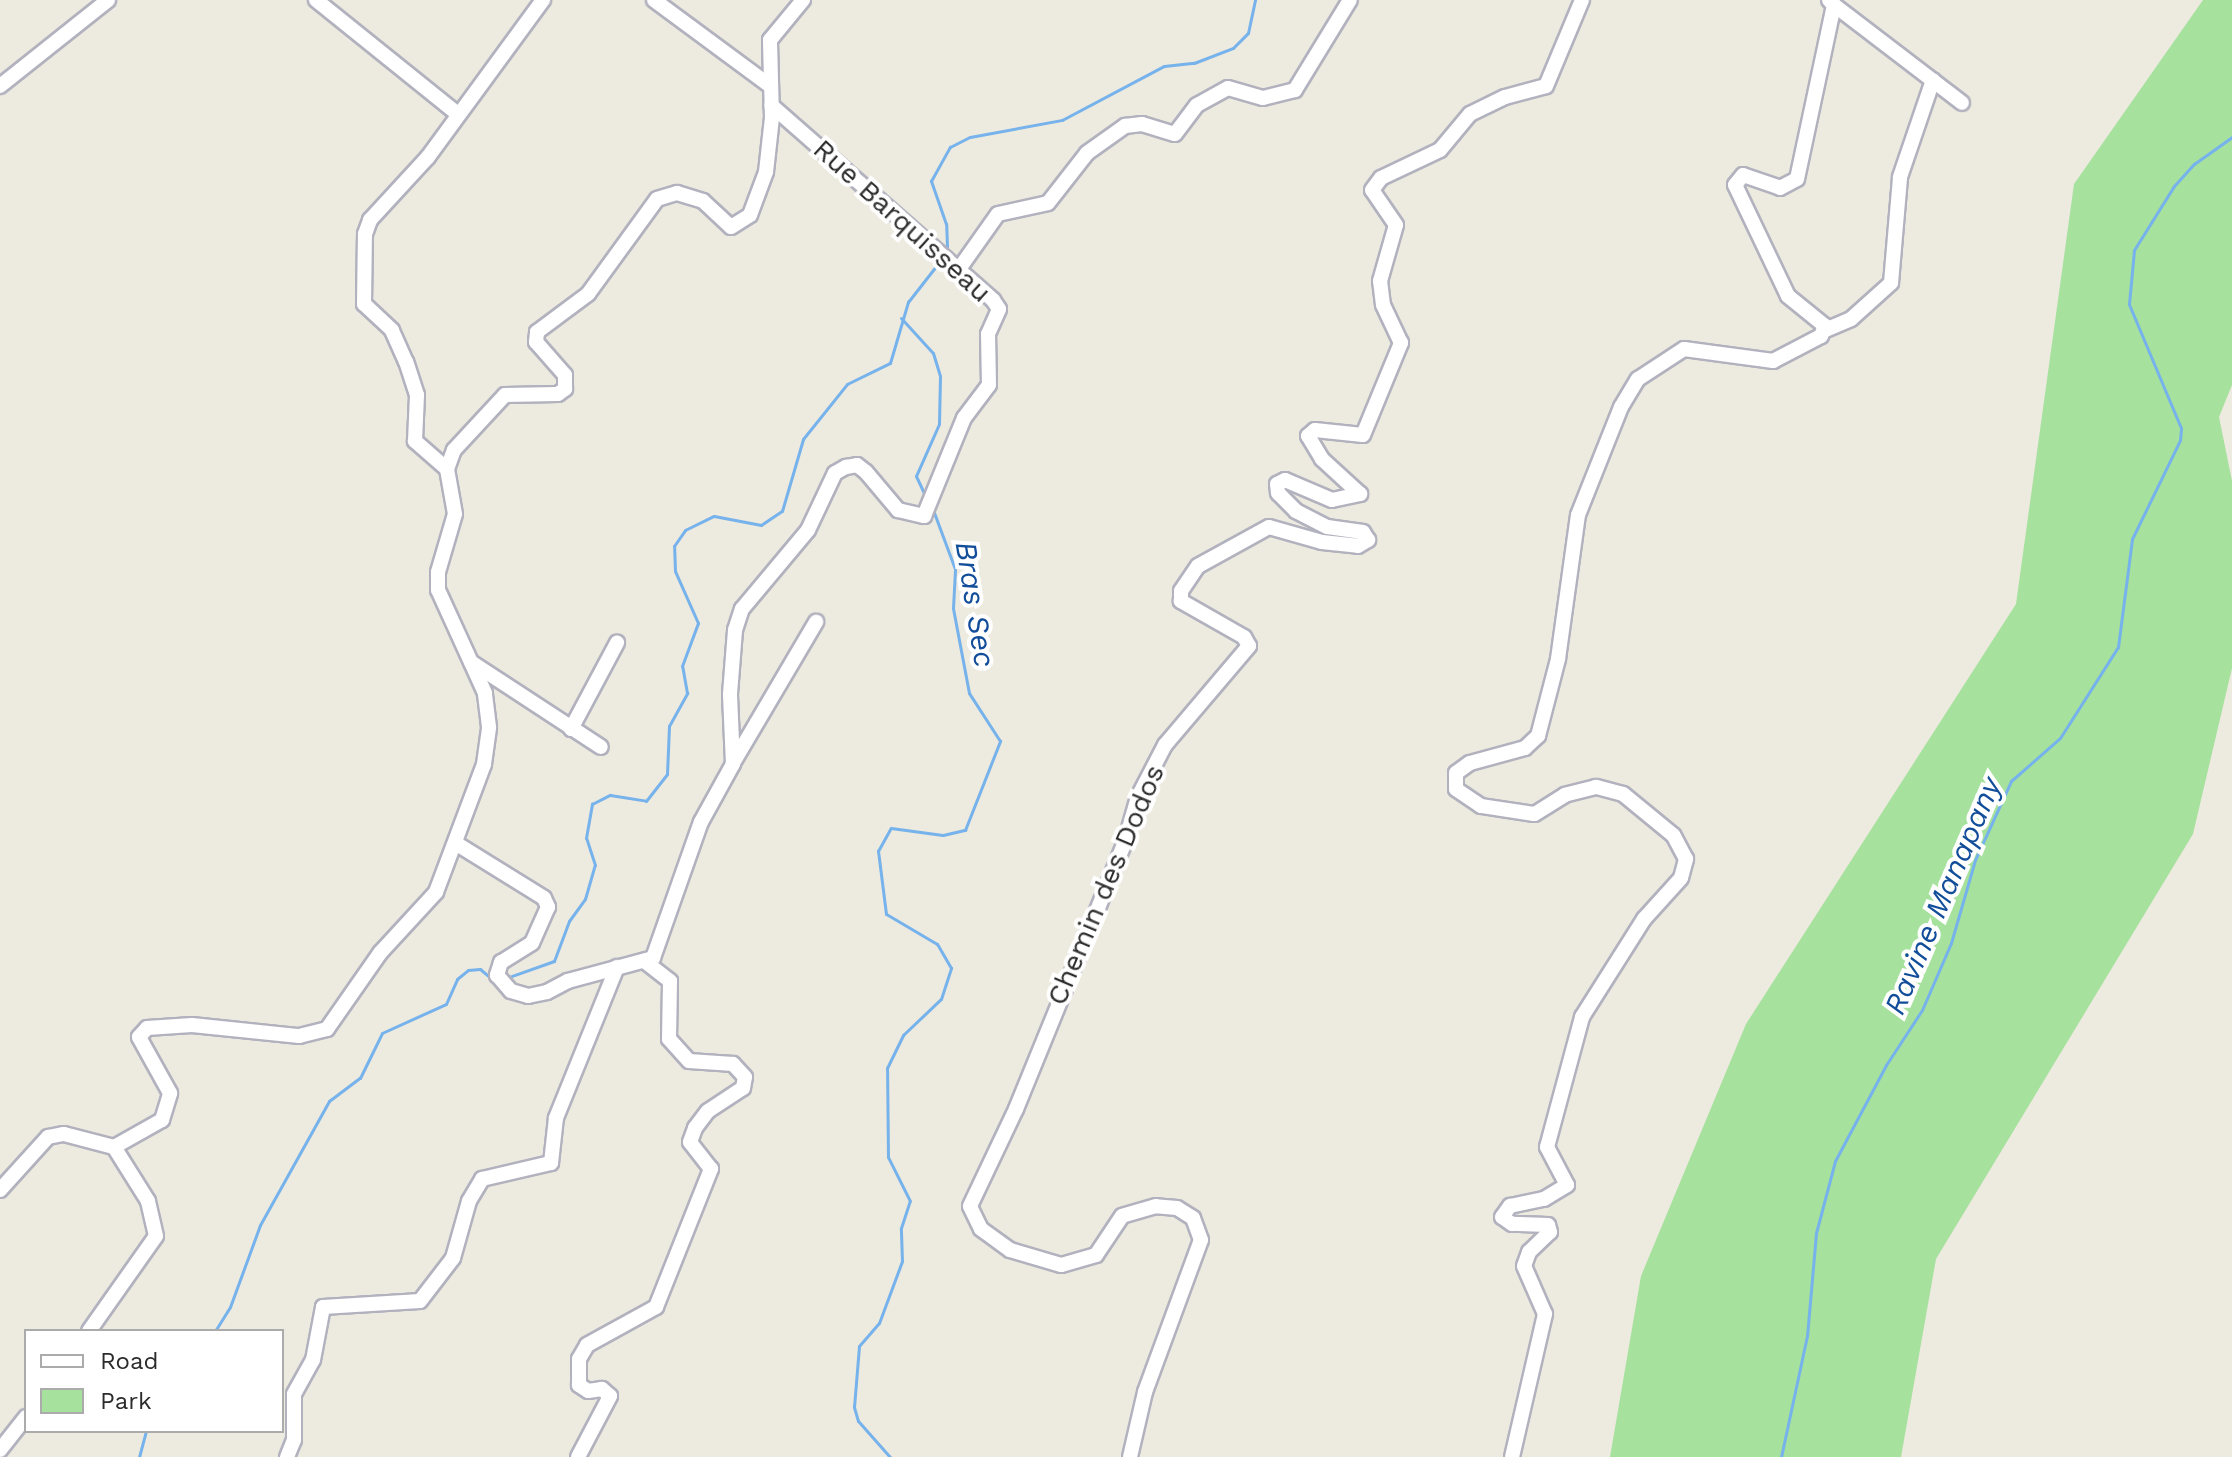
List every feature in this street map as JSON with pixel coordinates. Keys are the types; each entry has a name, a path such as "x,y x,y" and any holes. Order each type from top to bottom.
{"street":[{"path":"0,86 108,0"},
{"path":"316,0 458,114"},
{"path":"447,469 415,441 417,395 406,362 392,330 364,304 365,234 370,220 428,157 543,0"},
{"path":"654,0 769,85"},
{"path":"114,1147 162,1120 169,1107 164,1074 143,1046 141,1032 171,1025 299,1036 327,1029 380,953 436,892 457,844 484,764 489,727 485,693 438,590 438,572 455,514 447,469 454,450 505,395 558,394 565,389 565,375 536,342 537,332 588,294 657,199 677,193 703,201 731,227 750,215 766,172 771,105 770,40 803,0"},
{"path":"959,269 998,214 1048,203 1087,153 1125,126 1142,124 1175,134 1197,105 1228,88 1263,98 1295,90 1350,0"},
{"name":"Chemin des Dodos","path":"1130,1457 1145,1392 1201,1240 1193,1218 1177,1208 1156,1206 1122,1216 1096,1255 1061,1265 1010,1250 981,1229 970,1206 1016,1109 1126,839 1138,797 1165,745 1249,646 1244,637 1181,601 1181,591 1198,566 1269,527 1322,542 1358,546 1368,540 1363,532 1327,527 1296,511 1278,493 1277,484 1285,480 1332,500 1360,494 1322,459 1308,436 1315,430 1363,435 1376,393 1397,357 1401,343 1383,305 1380,281 1396,225 1372,190 1381,178 1440,150 1470,114 1546,86 1582,0"},
{"path":"1823,331 1816,315 1788,296 1775,276 1735,185 1743,175 1780,188 1797,179 1832,2 1962,103"},
{"path":"1512,1457 1545,1314 1524,1266 1529,1252 1550,1232 1548,1225 1512,1224 1502,1217 1510,1206 1544,1199 1567,1185 1547,1147 1582,1017 1644,919 1681,878 1686,859 1673,835 1623,794 1596,787 1565,795 1534,814 1481,806 1456,789 1456,773 1470,763 1525,748 1538,736 1558,659 1578,515 1621,407 1638,379 1684,349 1773,361 1823,331 1851,319 1891,283 1900,177 1933,80"},
{"name":"Rue Barquisseau","path":"733,764 730,694 735,630 742,609 808,530 835,473 846,467 857,465 866,472 898,510 924,516 964,418 989,385 988,334 999,309 959,269 771,105"},
{"path":"457,844 544,898 548,907 532,943 501,962 497,975 511,991 528,996 547,992 617,967 653,958 663,940 701,822 816,622"},
{"path":"571,729 617,643"},
{"path":"467,659 601,747"},
{"path":"578,1457 610,1396 602,1389 588,1391 579,1385 579,1359 587,1345 656,1307 711,1169 690,1142 695,1128 708,1111 743,1088 745,1077 733,1064 689,1061 669,1039 670,981 644,961"},
{"path":"287,1457 294,1440 294,1394 313,1360 323,1307 420,1301 453,1258 469,1201 482,1179 551,1163 556,1118 617,967"},
{"path":"0,1190 48,1137 64,1134 114,1147 148,1201 156,1236 90,1329"},
{"path":"0,1450 24,1420"}],"green space":[{"path":"2203,0 2232,0 2232,385 2219,417 2232,481 2232,668 2193,834 1936,1259 1901,1457 1610,1457 1641,1276 1746,1024 2016,604 2074,184"}],"waterway":[{"path":"947,247 946,224 931,181 950,147 970,137 1062,120 1164,66 1194,63 1233,48 1248,33 1255,0"},
{"name":"Ravine Manapany","path":"1781,1457 1807,1336 1816,1233 1835,1161 1886,1065 1922,1010 1951,943 1975,860 2011,781 2060,738 2118,647 2132,539 2180,440 2181,428 2129,304 2134,250 2174,186 2194,164 2232,137"},
{"path":"506,978 554,961 569,921 585,899 595,865 586,838 592,804 610,795 646,801 667,774 669,726 687,693 682,666 698,623 675,571 674,546 685,530 714,516 761,525 782,511 803,439 847,384 890,363 908,302 940,261"},
{"name":"Bras Sec","path":"901,318 933,353 940,376 939,424 916,476 927,500"},
{"name":"Bras Sec","path":"890,1457 858,1421 854,1407 859,1346 879,1323 902,1261 901,1228 910,1201 888,1157 887,1068 903,1035 941,999 951,968 937,944 886,914 878,851 891,828 943,835 965,830 1000,741 969,693 953,608 955,569 933,510"},
{"path":"216,1329 230,1307 260,1225 329,1101 360,1078 382,1033 446,1004 457,979 468,970 480,969 493,980"},
{"path":"139,1457 145,1433"}]}
